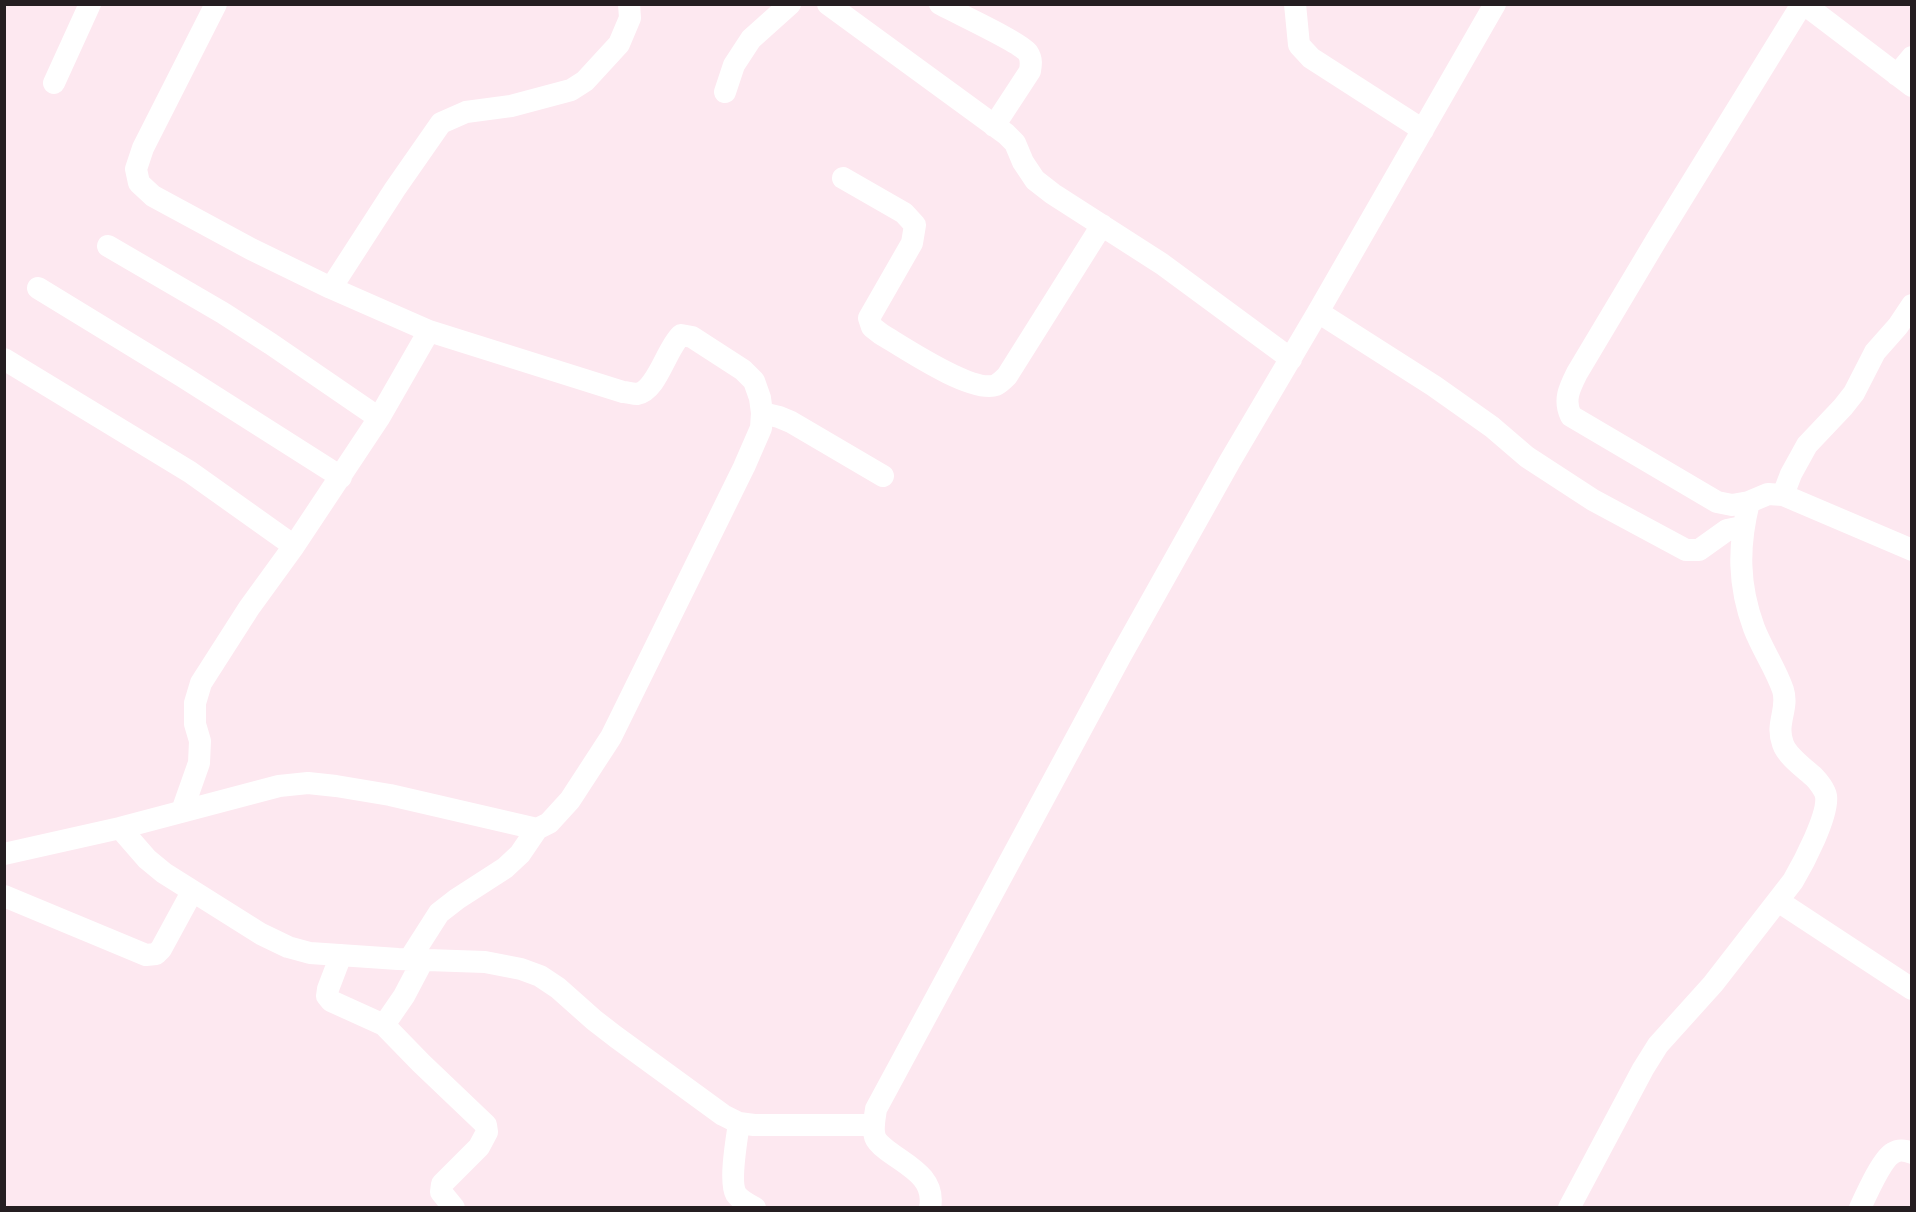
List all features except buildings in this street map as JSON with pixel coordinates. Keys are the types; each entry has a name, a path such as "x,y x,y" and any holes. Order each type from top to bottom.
{"street":[{"path":"54,83 90,4"},
{"path":"216,4 143,148 136,169 139,183 153,196 331,288 429,331 623,392 637,394 648,388 658,375 674,341 681,335 692,337 743,370 754,381 760,398 761,428 744,467 611,737 570,800 549,823 537,829 520,854 505,868 457,899 440,913 427,930 404,996 384,1025"},
{"path":"331,288 441,123 466,112 511,106 571,90 585,81 619,44 630,18 629,4"},
{"path":"725,92 734,65 750,39 790,4"},
{"path":"828,4 1015,143 1023,162 1035,180 1053,194 1162,264 1291,359"},
{"path":"940,4 1014,42 1028,52 1032,61 1030,71 1018,92 994,126"},
{"path":"1294,4 1299,45 1311,58 1423,130"},
{"path":"930,1208 932,1196 920,1175 875,1138 876,1108 1120,657 1230,461 1495,4"},
{"path":"1911,57 1904,81 1803,4 1577,373 1568,393 1567,409 1571,416 1717,502 1731,505 1749,502 1768,494 1783,495 1911,550"},
{"path":"843,178 904,213 915,225 912,243 869,318 872,327 958,379 982,386 996,385 1007,376 1102,225"},
{"path":"108,246 233,320 379,418"},
{"path":"38,288 341,477"},
{"path":"1783,495 1794,467 1807,445 1854,393 1875,352 1911,305"},
{"path":"1318,312 1434,386 1492,427 1527,457 1593,500 1686,550 1699,550 1727,530 1742,528"},
{"path":"182,811 199,763 200,741 195,724 195,704 201,683 249,608 341,477 379,418 429,331"},
{"path":"4,359 182,467 294,546"},
{"path":"762,413 791,422 883,476"},
{"path":"1569,1208 1658,1045 1713,984 1778,901 1803,863 1824,815 1826,796 1817,780 1784,748 1780,736 1780,719 1785,706 1783,691 1754,629 1746,603 1740,562 1742,528 1749,502"},
{"path":"4,854 120,828 279,786 308,783 390,795 537,829"},
{"path":"120,828 147,859 164,873 192,892 288,947 310,953 485,962 521,969 540,976 558,988 594,1020 723,1114 739,1123 874,1125"},
{"path":"4,896 146,955 156,954 161,949 192,892"},
{"path":"1778,901 1911,989"},
{"path":"341,955 328,989 327,996 331,1001 384,1025 486,1125 487,1132 479,1147 442,1184 441,1191 454,1208"},
{"path":"739,1123 733,1179 735,1193 747,1206"},
{"path":"1860,1208 1886,1158 1895,1151 1905,1150 1911,1153"}]}
